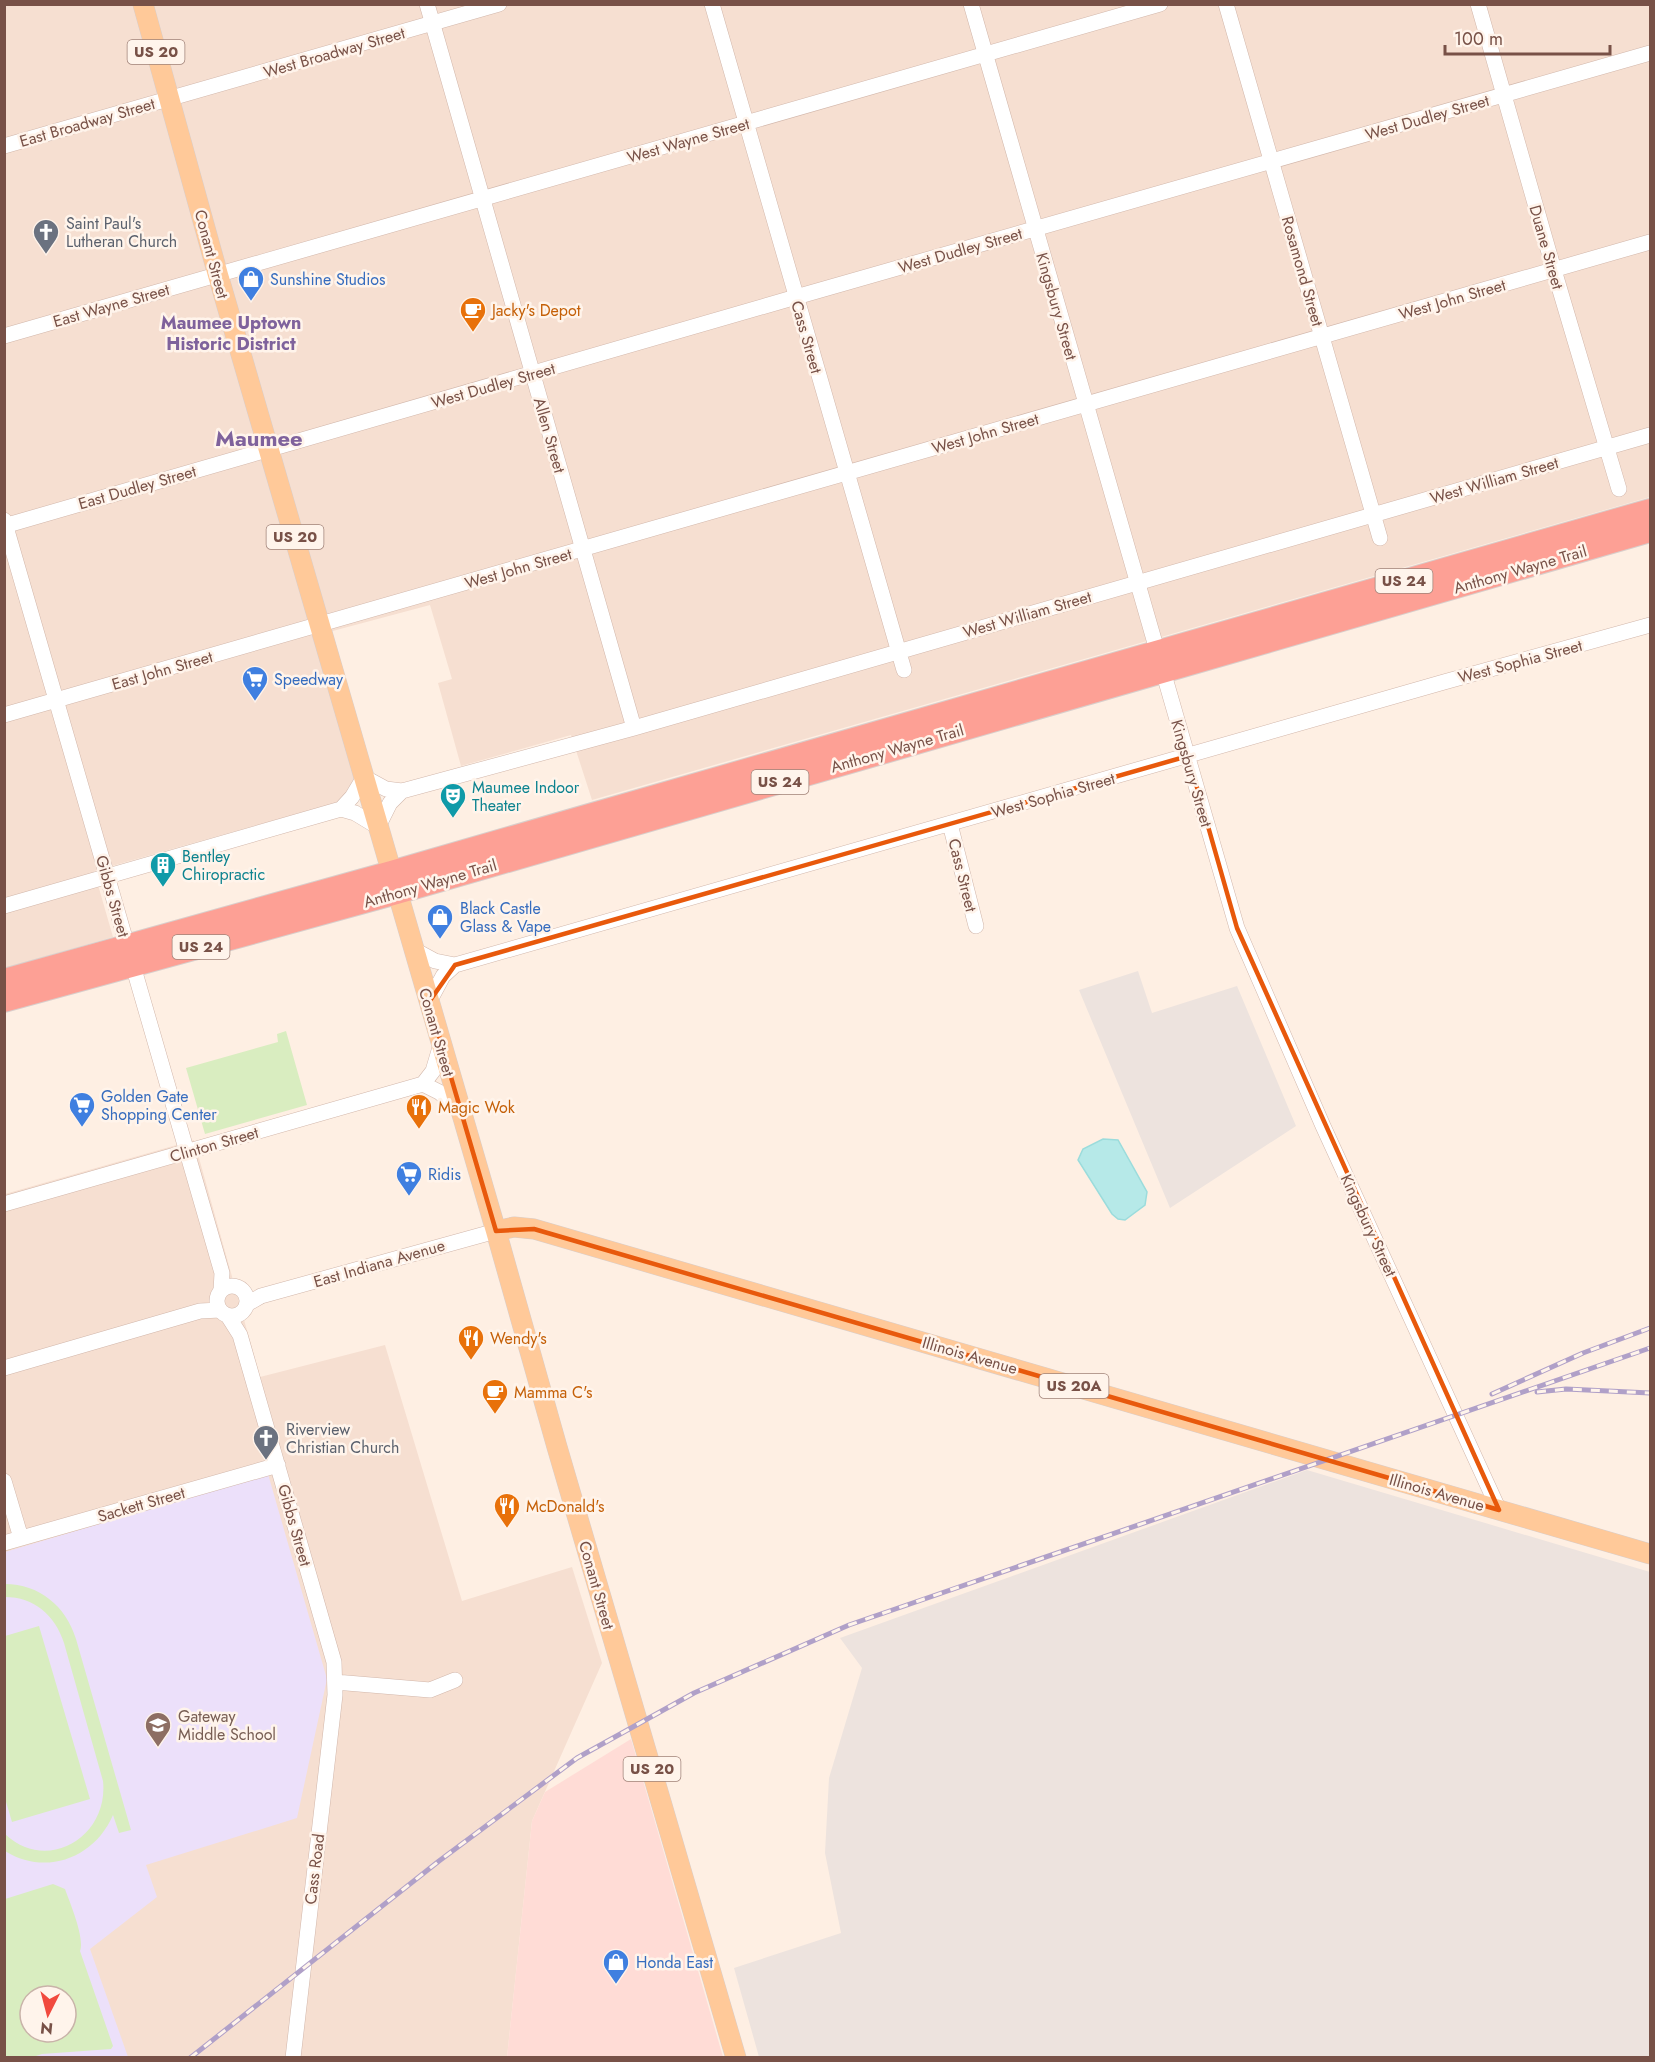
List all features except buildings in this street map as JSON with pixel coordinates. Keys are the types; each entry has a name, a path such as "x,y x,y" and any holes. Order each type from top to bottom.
{"highway":[{"name":"Anthony Wayne Trail","path":"1160,662 1650,510"},
{"name":"Anthony Wayne Trail","path":"4,980 130,955 394,883 1160,662 1650,531"},
{"name":"Anthony Wayne Trail","path":"4,1001 130,955"}],"main road":[{"name":"Conant Street","path":"143,4 218,275 496,1231 558,1453 736,2058"},
{"name":"Illinois Avenue","path":"496,1231 514,1227 534,1229 1650,1554"}],"street":[{"name":"Allen Street","path":"427,4 634,728"},
{"name":"West Broadway Street","path":"169,99 499,4"},
{"name":"Cass Street","path":"712,4 904,670"},
{"name":"Kingsbury Street","path":"971,4 1237,928 1319,1117 1499,1510"},
{"name":"West Wayne Street","path":"218,275 1160,4"},
{"name":"Rosamond Street","path":"1226,4 1380,538"},
{"name":"Duane Street","path":"1478,4 1619,489"},
{"name":"West Dudley Street","path":"269,449 1650,53"},
{"name":"East Broadway Street","path":"4,146 169,99"},
{"name":"West John Street","path":"320,625 1650,242"},
{"name":"East Wayne Street","path":"4,336 218,275"},
{"name":"West William Street","path":"402,791 634,728 1650,435"},
{"name":"East Dudley Street","path":"5,524 269,449"},
{"name":"Gibbs Street","path":"5,524 331,1647 335,1682"},
{"name":"East John Street","path":"4,715 320,625"},
{"name":"West Sophia Street","path":"455,965 1650,625"},
{"path":"4,906 341,809 352,797 364,777 386,789 402,791"},
{"path":"341,809 355,813 378,827 390,803 402,791"},
{"name":"Cass Street","path":"950,824 976,926"},
{"path":"413,949 435,961 455,965"},
{"path":"429,1002 443,976 455,965"},
{"path":"441,1044 433,1071 423,1084 431,1086 460,1109"},
{"name":"Clinton Street","path":"4,1204 423,1084"},
{"name":"East Indiana Avenue","path":"4,1368 232,1302 496,1231"},
{"name":"Sackett Street","path":"4,1543 278,1465"},
{"path":"4,1480 21,1538"},
{"path":"335,1682 430,1690 455,1680"},
{"name":"Cass Road","path":"293,2058 335,1682"}],"highlighted area":[{"path":"1188,756 1237,928 1499,1510 534,1229 496,1231 429,1002 455,965"}],"shaded area":[{"path":"5,5 1650,5 1650,497 592,800 571,735 461,766 438,683 452,679 430,605 314,636 360,796 94,871 113,937 5,968"},
{"path":"1138,971 1152,1013 1237,986 1296,1126 1170,1208 1079,990"},
{"path":"194,1140 260,1377 385,1345 462,1601 572,1567 602,1663 532,1821 507,2057 5,2058 5,1194"},
{"path":"1307,1470 1650,1572 1650,2057 759,2057 734,1968 841,1933 825,1853 829,1778 862,1668 840,1638"},
{"name":"Gateway Middle School","path":"268,1474 327,1679 297,1818 146,1865 157,1897 90,1949 128,2057 5,2058 5,1552"},
{"path":"631,1739 723,2057 507,2057 532,1821 545,1792"}],"green space":[{"path":"286,1031 307,1105 205,1134 186,1068 278,1042 277,1034"},
{"path":"5,1584 29,1588 50,1599 65,1616 71,1627 131,1830 119,1833 113,1815 105,1830 94,1843 67,1859 52,1862 36,1862 5,1851 5,1834 22,1846 39,1850 56,1850 72,1844 86,1833 96,1819 102,1801 103,1781 60,1633 49,1616 34,1604 5,1597"},
{"path":"39,1626 90,1799 12,1822 4,1795 5,1636"},
{"path":"53,1884 65,1889 79,1929 80,1951 113,2046 111,2049 42,2054 33,2057 5,2057 5,1899"}],"water":[{"path":"1103,1139 1118,1140 1147,1192 1145,1205 1125,1220 1118,1219 1112,1214 1078,1160 1083,1149"}],"railway":[{"path":"1492,1394 1583,1353 1650,1328"},
{"path":"190,2058 439,1861 577,1758 694,1693 849,1625 1650,1348"},
{"path":"1537,1392 1566,1389 1650,1393"}],"place":[{"name":"Saint Paul's Lutheran Church","path":"46,255"},
{"name":"Sunshine Studios","path":"251,302"},
{"name":"Jacky's Depot","path":"473,333"},
{"name":"Speedway","path":"255,702"},
{"name":"Maumee Indoor Theater","path":"453,819"},
{"name":"Bentley Chiropractic","path":"163,888"},
{"name":"Black Castle Glass & Vape","path":"440,940"},
{"name":"Golden Gate Shopping Center","path":"82,1128"},
{"name":"Magic Wok","path":"419,1130"},
{"name":"Ridis","path":"409,1197"},
{"name":"Wendy's","path":"471,1361"},
{"name":"Mamma C's","path":"495,1415"},
{"name":"Riverview Christian Church","path":"266,1461"},
{"name":"McDonald's","path":"507,1529"},
{"name":"Gateway Middle School","path":"158,1748"},
{"name":"Honda East","path":"616,1985"}],"district":[{"name":"Maumee Uptown Historic District","path":"231,333"},
{"name":"Maumee","path":"259,438"}]}
